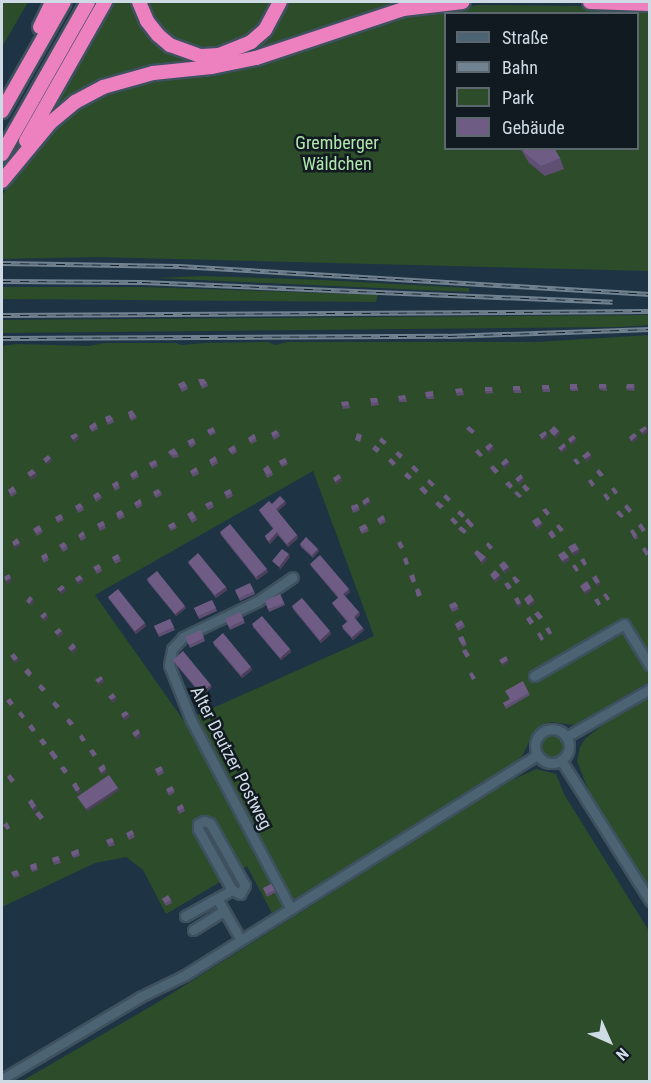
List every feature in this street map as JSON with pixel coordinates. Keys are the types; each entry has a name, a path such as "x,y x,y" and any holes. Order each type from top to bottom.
{"highway":[{"path":"2,111 52,2"},
{"path":"2,111 64,2"},
{"path":"2,154 88,2"},
{"path":"4,178 105,2"},
{"path":"139,2 147,21 170,45 201,56 219,55 251,42 265,30 280,2"},
{"path":"4,178 50,123 75,102 104,87 153,73 212,67 256,58 403,9 463,2"},
{"path":"590,2 650,4"}],"street":[{"name":"Alter Deutzer Postweg","path":"291,909 191,720 169,665 172,650 183,637 258,601 293,577"},
{"path":"534,676 624,624 650,666"},
{"path":"566,737 650,689"},
{"path":"556,729 566,737 568,749 561,760 548,762 537,755 535,742 543,731 556,729"},
{"path":"2,1079 140,997 185,975 537,755"},
{"path":"561,760 650,901"},
{"path":"204,821 210,823 245,885 240,894 232,890 198,829 198,824 204,821"},
{"path":"185,916 218,900 232,890"},
{"path":"218,900 241,940"},
{"path":"193,930 224,910"}],"green space":[{"path":"2,2 28,2 2,47"},
{"path":"113,2 135,2 168,49 233,56 285,2 425,2 254,54 152,69 51,114"},
{"path":"147,2 272,2 259,24 248,35 233,44 215,47 194,46 178,40 161,29"},
{"name":"Gremberger Wäldchen","path":"479,5 580,6 649,13 649,271 95,257 2,259 2,196 16,171 52,127 79,106 106,92 153,79 260,64 405,14"},
{"path":"203,276 469,288 469,292 156,278"},
{"path":"2,287 143,287 378,295 376,302 2,299"},
{"path":"649,315 649,325 619,327 2,333 2,320"},
{"path":"649,335 649,682 574,725 551,722 541,726 534,732 522,756 505,770 272,913 247,866 166,914 143,870 126,857 95,863 2,907 2,346 16,344 89,346 104,343 176,343 182,345 268,342 275,345 288,342 537,342","holes":["313,471 374,636 184,721 95,595"]},
{"path":"649,697 649,891 591,797 577,761 580,747 585,739 604,724"},
{"path":"553,734 561,738 565,746 561,754 553,758 545,754 541,746 545,738"},
{"path":"536,769 556,774 564,794 649,931 649,1081 22,1081 155,1004 506,783"}],"building":[{"path":"523,150 555,150 560,158 541,166"},
{"path":"198,379 204,379 207,383 201,386"},
{"path":"184,381 187,386 181,389 178,384"},
{"path":"570,384 577,384 577,389 570,389"},
{"path":"599,384 606,384 606,388 599,388"},
{"path":"627,384 634,384 633,388 626,388"},
{"path":"542,385 549,385 549,389 542,389"},
{"path":"513,386 520,386 520,390 513,390"},
{"path":"485,387 492,387 492,391 485,391"},
{"path":"462,388 463,392 456,393 455,389"},
{"path":"433,391 433,396 426,397 425,392"},
{"path":"405,395 406,399 399,400 398,396"},
{"path":"370,398 377,398 378,402 371,403"},
{"path":"348,401 349,405 342,406 341,402"},
{"path":"132,410 136,416 130,419 128,412"},
{"path":"110,415 113,419 107,423 105,417"},
{"path":"95,422 97,426 91,430 89,426"},
{"path":"469,426 475,431 472,434 466,429"},
{"path":"554,426 559,431 554,436 549,431"},
{"path":"645,426 647,429 642,433 639,430"},
{"path":"213,427 215,431 209,434 207,430"},
{"path":"276,430 279,433 273,437 271,433"},
{"path":"545,431 547,434 542,439 539,435"},
{"path":"76,433 78,436 73,440 70,436"},
{"path":"357,433 362,435 360,442 355,440"},
{"path":"634,433 637,436 631,441 629,437"},
{"path":"254,434 256,438 250,442 248,438"},
{"path":"573,435 576,438 570,443 568,439"},
{"path":"381,437 387,442 384,445 379,441"},
{"path":"193,438 195,442 190,445 187,441"},
{"path":"490,443 493,446 488,451 485,447"},
{"path":"564,443 566,446 561,451 558,448"},
{"path":"234,445 236,449 231,453 228,449"},
{"path":"375,445 380,449 377,453 372,449"},
{"path":"174,448 178,454 172,455 168,452"},
{"path":"478,449 483,455 480,457 475,452"},
{"path":"398,451 403,455 400,459 395,454"},
{"path":"588,451 591,455 585,459 582,456"},
{"path":"48,455 51,458 46,463 43,459"},
{"path":"215,456 217,460 211,464 209,460"},
{"path":"285,458 287,462 281,465 279,461"},
{"path":"391,458 396,463 393,466 388,461"},
{"path":"506,458 509,462 503,466 501,463"},
{"path":"576,458 580,463 577,465 573,460"},
{"path":"155,460 157,463 151,467 149,463"},
{"path":"268,465 272,472 267,475 263,469"},
{"path":"414,465 419,470 416,473 411,468"},
{"path":"493,465 499,471 495,474 490,468"},
{"path":"196,467 198,471 192,474 190,471"},
{"path":"32,469 36,473 30,477 27,473"},
{"path":"599,469 604,475 600,477 596,472"},
{"path":"136,470 138,474 132,478 130,474"},
{"path":"407,472 412,477 409,480 404,476"},
{"path":"339,474 341,478 335,482 333,478"},
{"path":"521,474 523,478 518,482 515,479"},
{"path":"429,479 435,484 432,487 427,482"},
{"path":"591,479 595,484 592,487 588,481"},
{"path":"117,481 119,485 114,488 112,484"},
{"path":"509,481 513,486 510,489 505,484"},
{"path":"525,484 530,489 526,492 522,487"},
{"path":"13,486 16,491 10,494 8,490"},
{"path":"423,486 428,491 425,495 419,489"},
{"path":"614,487 618,492 615,495 611,489"},
{"path":"158,489 161,492 155,496 153,492"},
{"path":"230,489 232,493 226,496 224,492"},
{"path":"517,491 522,496 519,498 514,493"},
{"path":"98,492 101,496 95,499 93,495"},
{"path":"606,493 610,498 607,501 603,495"},
{"path":"446,494 451,499 448,502 443,497"},
{"path":"280,496 285,501 276,509 297,535 287,544 277,532 269,541 265,536 274,528 259,510 269,501 272,504"},
{"path":"368,497 370,501 364,505 362,501"},
{"path":"140,499 142,503 136,506 134,503"},
{"path":"211,501 213,504 207,507 205,504"},
{"path":"438,501 444,506 440,509 435,504"},
{"path":"80,503 83,507 77,510 75,506"},
{"path":"357,504 359,507 352,510 351,506"},
{"path":"627,504 632,510 629,513 624,507"},
{"path":"546,508 550,513 547,516 542,510"},
{"path":"121,510 124,514 118,518 116,513"},
{"path":"460,510 465,515 462,518 457,513"},
{"path":"619,510 624,516 621,518 616,513"},
{"path":"192,511 196,517 191,520 187,514"},
{"path":"61,514 63,518 57,521 55,517"},
{"path":"383,515 385,519 379,523 377,519"},
{"path":"453,517 458,522 455,525 450,520"},
{"path":"538,517 542,523 536,527 532,521"},
{"path":"468,518 474,525 471,528 465,521"},
{"path":"103,521 105,525 99,528 97,524"},
{"path":"174,522 176,526 170,529 168,525"},
{"path":"641,523 646,530 642,532 638,526"},
{"path":"230,524 267,569 256,577 220,532"},
{"path":"365,524 368,528 361,532 359,527"},
{"path":"559,524 564,530 560,532 556,526"},
{"path":"39,525 42,530 36,533 33,529"},
{"path":"461,526 467,531 464,534 458,529"},
{"path":"633,529 637,535 634,538 630,531"},
{"path":"552,530 556,536 552,539 548,533"},
{"path":"83,531 85,535 80,538 78,535"},
{"path":"306,537 318,549 312,555 300,544"},
{"path":"17,538 20,543 14,546 12,542"},
{"path":"401,541 404,547 400,549 397,543"},
{"path":"64,542 67,546 62,549 59,545"},
{"path":"488,542 493,547 490,550 486,545"},
{"path":"575,543 579,549 572,553 568,547"},
{"path":"645,547 649,553 646,556 642,549"},
{"path":"282,549 289,554 279,567 272,561"},
{"path":"477,550 486,557 481,562 474,553"},
{"path":"564,551 569,557 562,561 558,555"},
{"path":"46,553 48,557 43,560 41,556"},
{"path":"198,553 226,587 215,595 188,562"},
{"path":"118,554 120,558 114,561 112,557"},
{"path":"320,555 349,589 343,594 359,612 354,617 363,628 352,637 342,626 348,621 332,603 339,597 310,564"},
{"path":"407,557 409,564 405,565 403,559"},
{"path":"584,558 587,564 584,566 580,560"},
{"path":"504,561 509,567 503,571 499,565"},
{"path":"99,564 101,568 96,571 93,567"},
{"path":"575,564 579,570 576,572 572,566"},
{"path":"495,570 500,575 494,580 490,575"},
{"path":"157,571 185,606 175,614 147,579"},
{"path":"9,574 11,578 6,581 4,577"},
{"path":"414,574 416,581 412,583 409,576"},
{"path":"80,575 83,579 77,582 75,578"},
{"path":"596,575 600,582 596,584 592,578"},
{"path":"515,576 520,581 516,584 512,578"},
{"path":"587,581 591,588 584,592 580,586"},
{"path":"508,582 512,587 508,590 504,584"},
{"path":"250,583 254,591 239,598 235,590"},
{"path":"62,585 65,588 60,592 57,589"},
{"path":"419,588 422,595 417,597 415,590"},
{"path":"118,589 145,623 135,631 108,597"},
{"path":"606,593 610,599 607,601 603,595"},
{"path":"280,594 284,603 268,609 265,601"},
{"path":"530,594 534,600 528,605 524,599"},
{"path":"30,596 33,599 29,604 26,601"},
{"path":"518,597 521,603 517,605 514,599"},
{"path":"302,598 330,631 320,640 292,606"},
{"path":"598,598 601,604 598,606 594,600"},
{"path":"212,600 216,608 198,616 194,608"},
{"path":"455,602 458,606 451,609 449,605"},
{"path":"538,611 543,617 539,620 534,614"},
{"path":"45,612 47,615 43,619 40,616"},
{"path":"240,612 244,620 229,627 225,619"},
{"path":"262,616 290,649 280,658 252,624"},
{"path":"530,616 534,622 530,625 526,619"},
{"path":"170,619 174,627 158,634 154,626"},
{"path":"461,620 464,624 457,628 455,624"},
{"path":"549,627 552,633 549,635 545,629"},
{"path":"59,628 62,631 57,635 54,632"},
{"path":"201,630 204,638 189,645 185,637"},
{"path":"540,632 544,639 541,641 537,634"},
{"path":"223,633 251,667 241,675 213,642"},
{"path":"463,636 466,643 462,645 458,638"},
{"path":"73,643 76,647 71,651 68,648"},
{"path":"466,649 470,655 466,658 462,651"},
{"path":"183,651 211,685 201,693 173,660"},
{"path":"14,653 18,658 14,661 10,656"},
{"path":"506,656 508,660 502,664 499,660"},
{"path":"28,668 32,673 29,677 24,672"},
{"path":"472,672 476,678 472,680 469,674"},
{"path":"101,676 103,679 98,683 95,680"},
{"path":"523,681 529,693 505,706 503,703 510,699 505,691"},
{"path":"41,684 46,689 42,692 38,687"},
{"path":"113,693 116,697 111,700 108,697"},
{"path":"10,698 14,703 10,706 6,701"},
{"path":"55,701 60,706 56,709 52,704"},
{"path":"21,711 25,716 22,719 18,714"},
{"path":"126,711 129,714 123,718 121,714"},
{"path":"69,718 74,723 70,726 66,721"},
{"path":"32,724 36,730 32,732 28,727"},
{"path":"138,729 140,733 135,737 132,733"},
{"path":"82,734 86,740 82,742 79,737"},
{"path":"43,738 47,743 43,746 39,741"},
{"path":"93,749 97,754 93,757 89,751"},
{"path":"53,750 58,757 54,760 49,753"},
{"path":"104,764 106,769 101,773 98,768"},
{"path":"64,766 68,771 64,774 60,768"},
{"path":"161,766 163,770 157,773 155,769"},
{"path":"10,774 15,780 11,783 7,777"},
{"path":"109,775 118,788 86,809 77,797"},
{"path":"76,782 80,789 76,792 72,785"},
{"path":"172,786 174,790 168,793 166,789"},
{"path":"32,799 36,806 32,809 28,802"},
{"path":"182,804 184,808 178,811 177,807"},
{"path":"39,811 44,817 40,820 35,814"},
{"path":"7,822 10,828 7,830 3,825"},
{"path":"132,830 134,834 128,837 126,833"},
{"path":"112,838 114,842 108,844 106,840"},
{"path":"78,849 79,854 72,856 71,852"},
{"path":"58,856 60,860 53,862 52,858"},
{"path":"36,863 37,868 31,870 30,865"},
{"path":"17,870 19,874 13,876 11,872"},
{"path":"271,884 275,890 266,894 263,888"},
{"path":"168,895 171,900 165,903 162,899"}],"railway":[{"path":"2,263 179,266 650,294"},
{"path":"2,281 142,282 613,302"},
{"path":"2,315 650,311"},
{"path":"2,338 448,336 650,329"}]}
